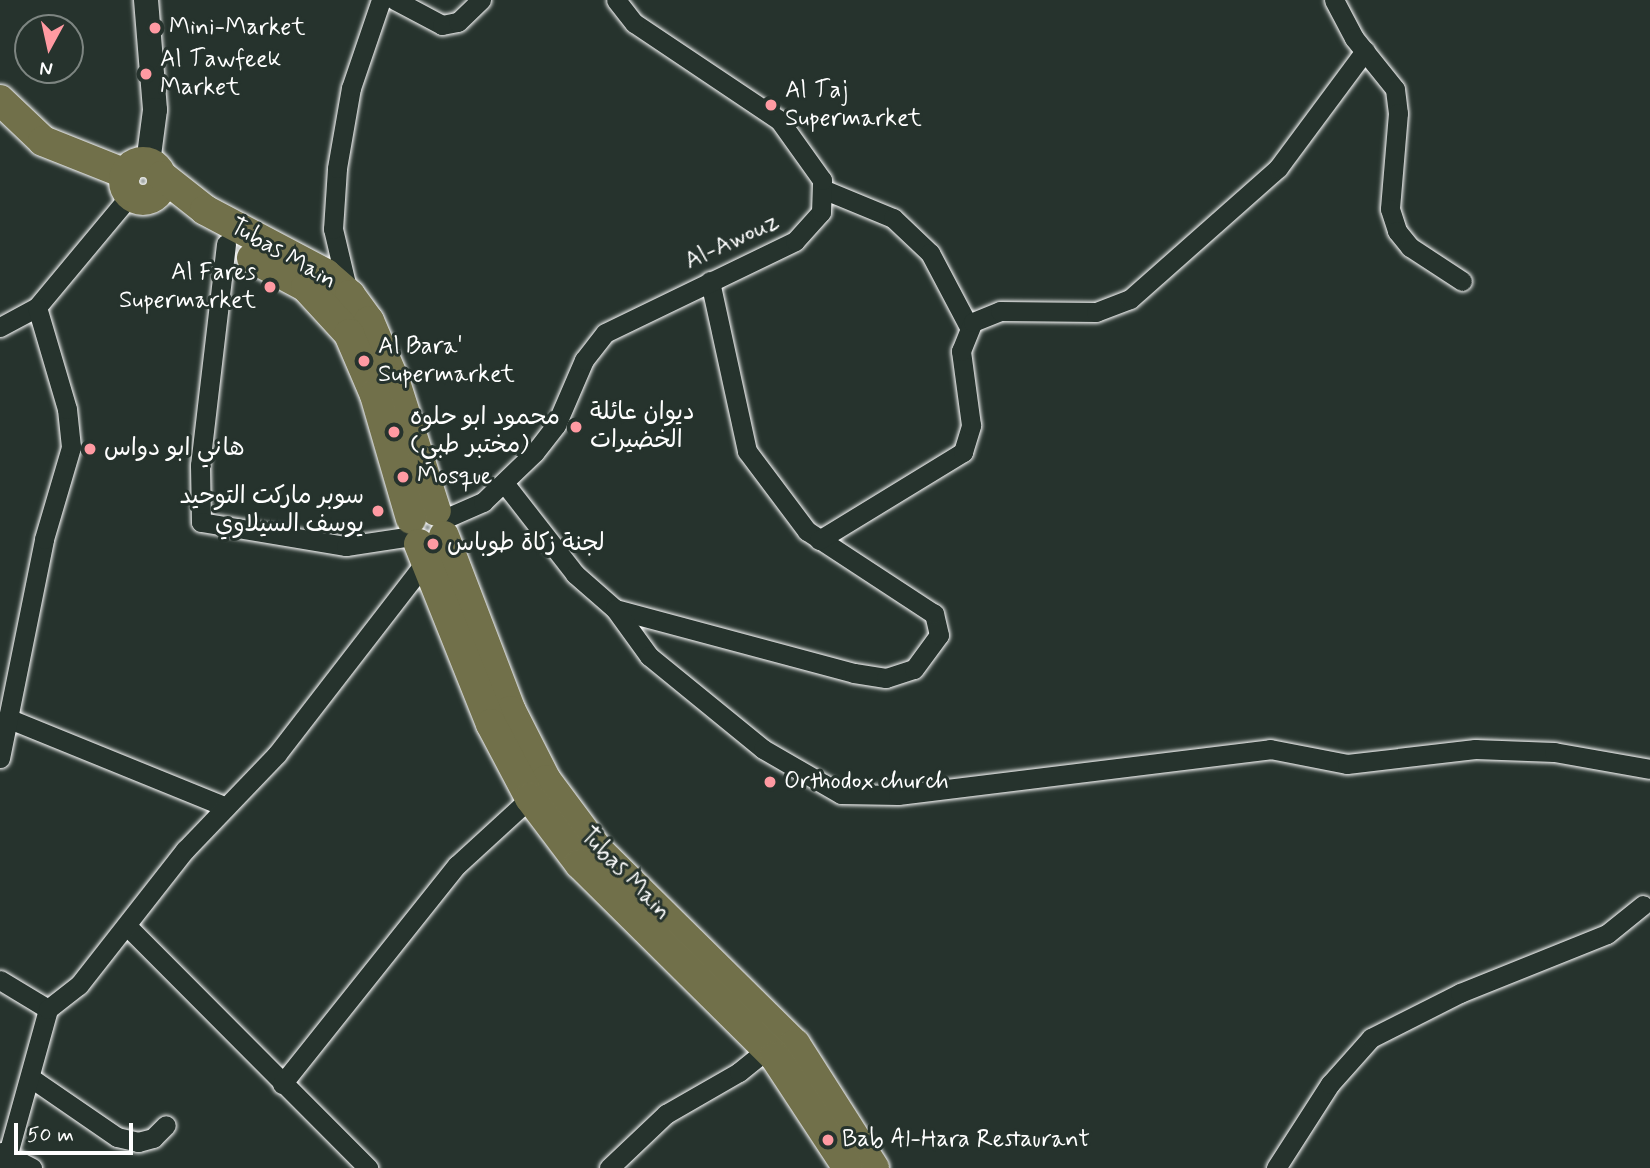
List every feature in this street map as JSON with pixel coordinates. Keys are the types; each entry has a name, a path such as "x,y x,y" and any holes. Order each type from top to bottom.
{"main road":[{"name":"Tubas Main","path":"0,100 43,141 145,180 205,210 326,274 350,295 369,321 395,383 427,532 511,711 553,790 608,861 777,1042 848,1168"},
{"name":"Tubas Main","path":"145,180 226,244 306,287 349,334 376,395 427,532 491,724 530,798 589,874 827,1086 874,1168"}],"street":[{"path":"0,327 37,307 145,180 155,110 146,0"},
{"path":"350,295 333,229 338,158 351,88 381,0"},
{"path":"395,0 442,25 458,22 481,0"},
{"path":"616,0 634,23 779,120 808,153 825,190 893,218 930,253 969,327"},
{"path":"1334,0 1365,51 1385,71 1398,100 1390,209 1397,231 1410,247 1462,281"},
{"path":"819,540 963,452 971,433 961,351 969,327 988,313 1096,312 1130,299 1278,168 1365,51"},
{"name":"Al-Awouz","path":"226,244 201,465 201,522 346,546 427,532 484,502 505,484 556,425 584,359 605,333 805,234 821,212 825,190"},
{"path":"615,609 854,673 886,678 914,669 939,635 934,614 819,540 782,503 747,452 710,281"},
{"path":"0,758 44,539 71,447 67,410 37,307"},
{"path":"505,484 575,575 615,609 649,656 763,749 841,794 898,794 1270,749 1347,764 1475,749 1554,751 1650,769"},
{"path":"32,1168 5,1159 31,1078 48,1009 79,985 226,807 294,733 427,532"},
{"path":"7,718 226,807"},
{"path":"282,1084 457,865 530,798"},
{"path":"1276,1168 1330,1084 1371,1038 1460,993 1607,934 1643,905"},
{"path":"127,926 368,1168"},
{"path":"0,981 48,1009"},
{"path":"609,1168 666,1114 739,1072 777,1042"},
{"path":"31,1078 117,1137 138,1142 153,1138 166,1125"}],"place":[{"name":"Mini-Market","path":"155,28"},
{"name":"Al Tawfeek Market","path":"146,74"},
{"name":"Al Taj Supermarket","path":"771,105"},
{"name":"Al Fares Supermarket","path":"270,287"},
{"name":"Al Bara' Supermarket","path":"364,361"},
{"name":"ديوان عائلة الخضيرات","path":"576,427"},
{"name":"محمود ابو حلوه (مختبر طبي)","path":"394,432"},
{"name":"هاني ابو دواس","path":"90,449"},
{"name":"Mosque","path":"403,477"},
{"name":"سوبر ماركت التوحيد يوسف السيلاوي","path":"378,511"},
{"name":"لجنة زكاة طوباس","path":"433,544"},
{"name":"Orthodox church","path":"770,782"},
{"name":"Bab Al-Hara Restaurant","path":"828,1140"}]}
